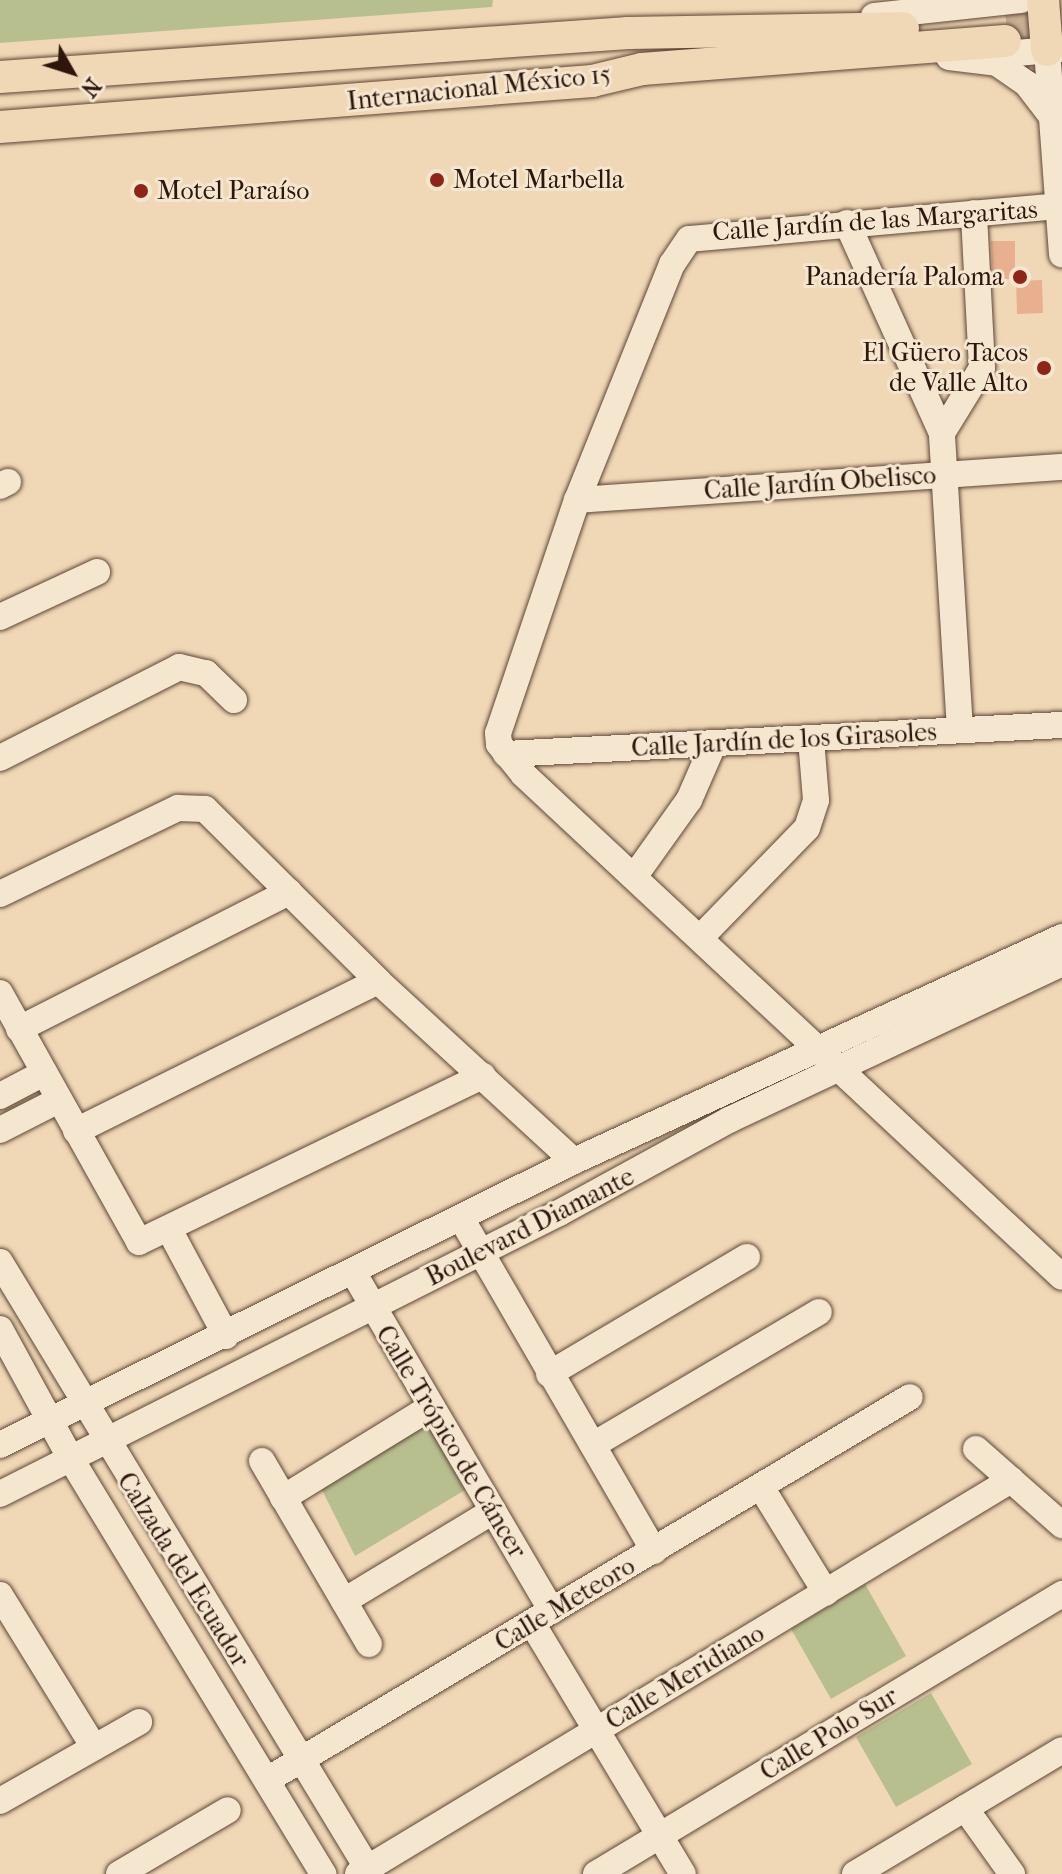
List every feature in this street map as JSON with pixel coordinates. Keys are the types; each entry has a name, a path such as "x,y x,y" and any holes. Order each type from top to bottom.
{"main road":[{"name":"Internacional México 15","path":"0,77 628,33 1020,16"},
{"name":"Internacional México 15","path":"0,127 592,81 654,67 1020,16"},
{"path":"1020,16 1054,50"}],"street":[{"path":"1020,16 1054,50 1053,118 1062,254"},
{"path":"1020,16 1027,84 1053,118"},
{"name":"Calle Jardín de las Margaritas","path":"577,500 672,264 689,239 1059,206"},
{"path":"942,433 982,368 974,213"},
{"path":"847,223 942,433 942,475 960,730"},
{"name":"Calle Jardín Obelisco","path":"577,500 1062,467"},
{"path":"577,500 498,721 506,754 1062,1277"},
{"path":"0,617 97,572"},
{"path":"0,758 179,667 206,673 234,700"},
{"name":"Calle Jardín de los Girasoles","path":"506,754 1062,725"},
{"path":"700,938 807,828 816,800 811,739"},
{"path":"634,877 689,800 713,745"},
{"path":"0,894 186,805 212,814 378,981 574,1161"},
{"path":"19,1029 289,892"},
{"name":"Boulevard Diamante","path":"0,1445 226,1336 574,1161 1062,937"},
{"name":"Boulevard Diamante","path":"0,1494 371,1309 729,1120 1062,963"},
{"path":"76,1131 378,981"},
{"path":"0,993 133,1237 148,1241 483,1076"},
{"path":"0,1096 44,1073"},
{"path":"0,1130 59,1100"},
{"name":"Calle Meteoro","path":"267,1780 654,1551 478,1254 461,1218"},
{"path":"170,1231 226,1336"},
{"path":"549,1374 747,1257"},
{"name":"Calzada del Ecuador","path":"1,1268 366,1872"},
{"name":"Calle Trópico de Cáncer","path":"353,1272 371,1309 493,1511 596,1730 683,1874"},
{"path":"593,1445 819,1312"},
{"name":"Calzada del Ecuador","path":"0,1329 71,1459 323,1874"},
{"path":"654,1551 910,1397"},
{"path":"283,1498 431,1407"},
{"path":"976,1449 1062,1525"},
{"path":"262,1461 369,1644"},
{"name":"Calle Meridiano","path":"366,1872 1011,1480"},
{"path":"761,1487 826,1593"},
{"path":"344,1601 493,1511"},
{"name":"Calle Polo Sur","path":"596,1874 1062,1594"},
{"path":"0,1595 10,1634 94,1747"},
{"path":"0,1801 139,1722"},
{"path":"855,1874 1062,1750"},
{"path":"965,1808 1012,1874"},
{"path":"119,1874 228,1810"}],"green space":[{"path":"0,0 493,0 492,7 0,43"},
{"path":"429,1420 470,1487 355,1556 319,1484"},
{"path":"865,1584 906,1656 831,1699 791,1629"},
{"path":"931,1693 972,1764 896,1807 856,1737"}],"building":[{"path":"991,241 1015,241 1015,279 993,279"},
{"path":"1042,280 1043,313 1017,314 1016,281"}],"tunnel":[{"path":"1006,25 1062,21"}],"place":[{"name":"Motel Marbella","path":"437,180"},
{"name":"Motel Paraíso","path":"141,191"},
{"name":"Panadería Paloma","path":"1020,277"},
{"name":"El Güero Tacos de Valle Alto","path":"1044,368"}]}
